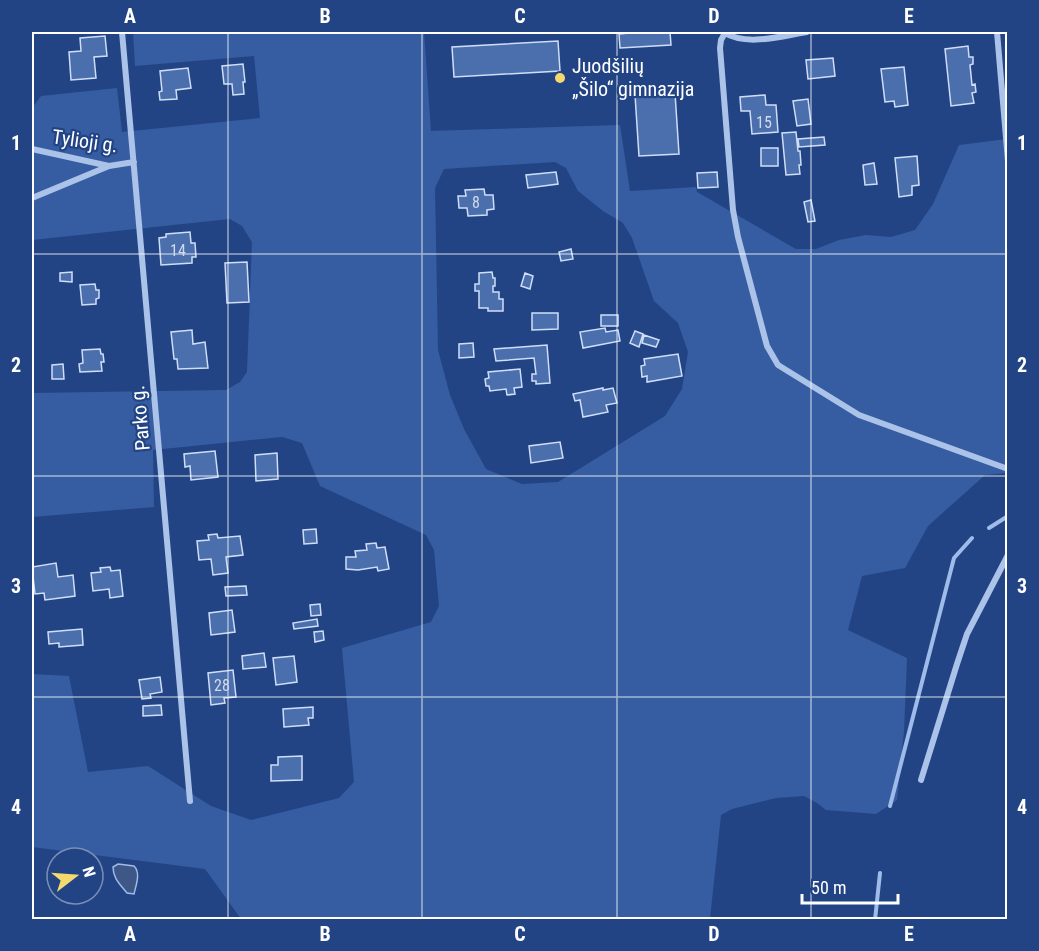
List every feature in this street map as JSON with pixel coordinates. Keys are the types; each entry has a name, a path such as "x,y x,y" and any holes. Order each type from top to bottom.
{"street":[{"name":"Parko g.","path":"122,32 190,801"},
{"path":"807,32 751,39 736,38 724,32 721,40 733,210 766,346 778,365 860,416 1008,469"},
{"path":"997,32 1008,161"},
{"name":"Tylioji g.","path":"32,149 110,166 134,162"},
{"path":"32,198 110,166"},
{"path":"921,780 967,634 1008,555"}],"shaded area":[{"path":"133,32 424,32 431,131 620,125 630,191 696,187 697,192 796,249 816,249 839,240 866,235 891,237 915,230 933,204 959,145 1007,139 1007,473 985,475 928,526 905,568 862,576 848,630 907,658 904,731 897,800 876,814 826,810 804,796 776,798 732,809 721,815 710,919 241,919 205,869 105,856 105,846 45,846 45,849 32,847 32,674 69,676 88,772 148,766 211,806 251,820 339,798 354,782 342,648 431,622 439,606 434,550 426,535 320,486 302,443 282,437 153,450 154,507 32,517 32,393 226,390 240,382 247,372 252,242 242,226 230,219 32,240 32,108 41,96 117,88 122,132 260,118 254,56 135,66","holes":["555,162 566,168 578,191 603,211 623,223 632,238 654,301 678,323 688,352 682,389 665,416 558,482 522,484 486,469 464,429 450,395 438,350 435,188 444,169"]},
{"path":"118,864 134,866 136,869 134,894 127,893 116,878 113,867"}],"building":[{"path":"670,32 671,45 620,48 619,34"},
{"path":"105,36 107,56 94,57 96,78 71,80 69,52 81,51 80,38"},
{"path":"558,41 560,71 454,77 452,47"},
{"path":"968,46 969,57 973,57 973,64 970,65 972,85 975,84 976,92 972,93 974,103 951,106 945,49"},
{"path":"833,58 835,76 808,79 806,60"},
{"path":"243,64 244,94 233,95 232,84 224,84 222,66"},
{"path":"904,67 908,105 895,107 894,101 885,102 881,69"},
{"path":"188,68 191,88 176,90 177,99 160,100 159,92 162,91 160,71"},
{"path":"675,93 679,154 639,156 635,95"},
{"path":"765,95 766,105 776,105 778,132 752,134 750,111 741,111 740,97"},
{"path":"808,99 811,124 797,126 793,101"},
{"path":"796,132 798,151 800,151 800,174 786,175 782,133"},
{"path":"824,137 825,145 799,147 798,139"},
{"path":"761,148 778,148 778,166 761,166"},
{"path":"917,156 919,185 912,186 912,195 899,197 895,158"},
{"path":"874,163 877,184 865,185 863,165"},
{"path":"556,172 558,184 528,188 526,175"},
{"path":"717,172 718,187 698,188 697,173"},
{"path":"484,189 485,195 493,195 494,209 487,210 487,215 468,216 467,208 459,208 458,196 466,196 465,190"},
{"path":"811,200 815,221 808,222 804,202"},
{"path":"190,232 191,243 195,243 196,257 192,257 192,263 161,265 159,238 166,237 166,234"},
{"path":"571,249 573,259 561,261 559,252"},
{"path":"247,262 249,302 227,303 225,263"},
{"path":"72,272 72,282 60,281 60,273"},
{"path":"492,272 495,278 493,292 499,292 499,299 503,299 503,311 488,311 488,308 479,308 479,291 475,291 475,284 479,284 479,273"},
{"path":"525,273 533,276 530,289 521,286"},
{"path":"95,284 96,290 99,290 96,304 82,305 80,285"},
{"path":"532,313 558,313 558,329 532,330"},
{"path":"601,315 618,315 618,326 601,326"},
{"path":"605,328 606,332 618,330 620,341 583,348 580,332"},
{"path":"192,330 193,344 205,342 208,368 178,369 177,359 174,359 171,332"},
{"path":"635,331 643,334 639,347 630,343"},
{"path":"644,335 659,340 656,347 642,343"},
{"path":"473,343 474,357 459,358 459,344"},
{"path":"547,345 550,383 536,384 536,381 532,381 532,374 536,374 534,358 496,361 494,349"},
{"path":"100,349 104,362 101,362 102,371 80,372 79,364 83,363 82,350"},
{"path":"678,354 682,376 647,382 647,376 642,377 641,366 645,365 644,359"},
{"path":"63,364 64,379 52,379 52,365"},
{"path":"520,369 522,387 514,388 515,394 507,395 506,389 490,391 489,386 486,386 485,379 489,378 488,372"},
{"path":"603,388 603,390 613,388 617,403 606,405 608,412 583,417 580,400 575,401 573,394"},
{"path":"560,442 563,458 531,463 529,446"},
{"path":"215,451 218,477 191,480 190,466 185,467 184,454"},
{"path":"277,453 278,479 256,481 255,455"},
{"path":"316,529 317,543 304,544 303,530"},
{"path":"217,534 218,538 240,536 243,555 226,557 228,573 213,575 211,559 199,560 197,541 209,540 208,535"},
{"path":"376,543 377,548 385,547 389,569 378,571 377,567 346,569 346,557 356,557 355,551 367,550 366,544"},
{"path":"56,563 58,577 73,575 75,596 45,600 44,593 35,594 32,567"},
{"path":"110,567 111,571 120,570 123,596 110,598 109,589 93,591 91,573 101,572 100,568"},
{"path":"246,586 247,595 226,596 225,587"},
{"path":"320,604 321,615 311,616 310,605"},
{"path":"232,610 235,632 211,635 209,613"},
{"path":"317,619 318,626 294,629 293,623"},
{"path":"82,629 83,645 59,647 59,643 49,644 48,632"},
{"path":"323,631 324,640 315,642 314,632"},
{"path":"264,653 266,667 243,669 242,656"},
{"path":"294,656 297,682 276,685 273,658"},
{"path":"233,670 236,697 224,698 225,703 211,705 208,673"},
{"path":"160,677 162,692 150,694 151,698 142,699 139,680"},
{"path":"161,705 162,715 143,716 143,706"},
{"path":"313,707 313,718 308,718 309,725 284,727 283,709"},
{"path":"302,756 302,780 271,781 271,765 278,765 278,757"}],"waterway":[{"path":"989,528 1008,516"},
{"path":"890,806 954,558 972,538"},
{"path":"875,920 880,873"}],"place":[{"name":"Juodšilių „Šilo“ gimnazija","path":"560,78"}]}
